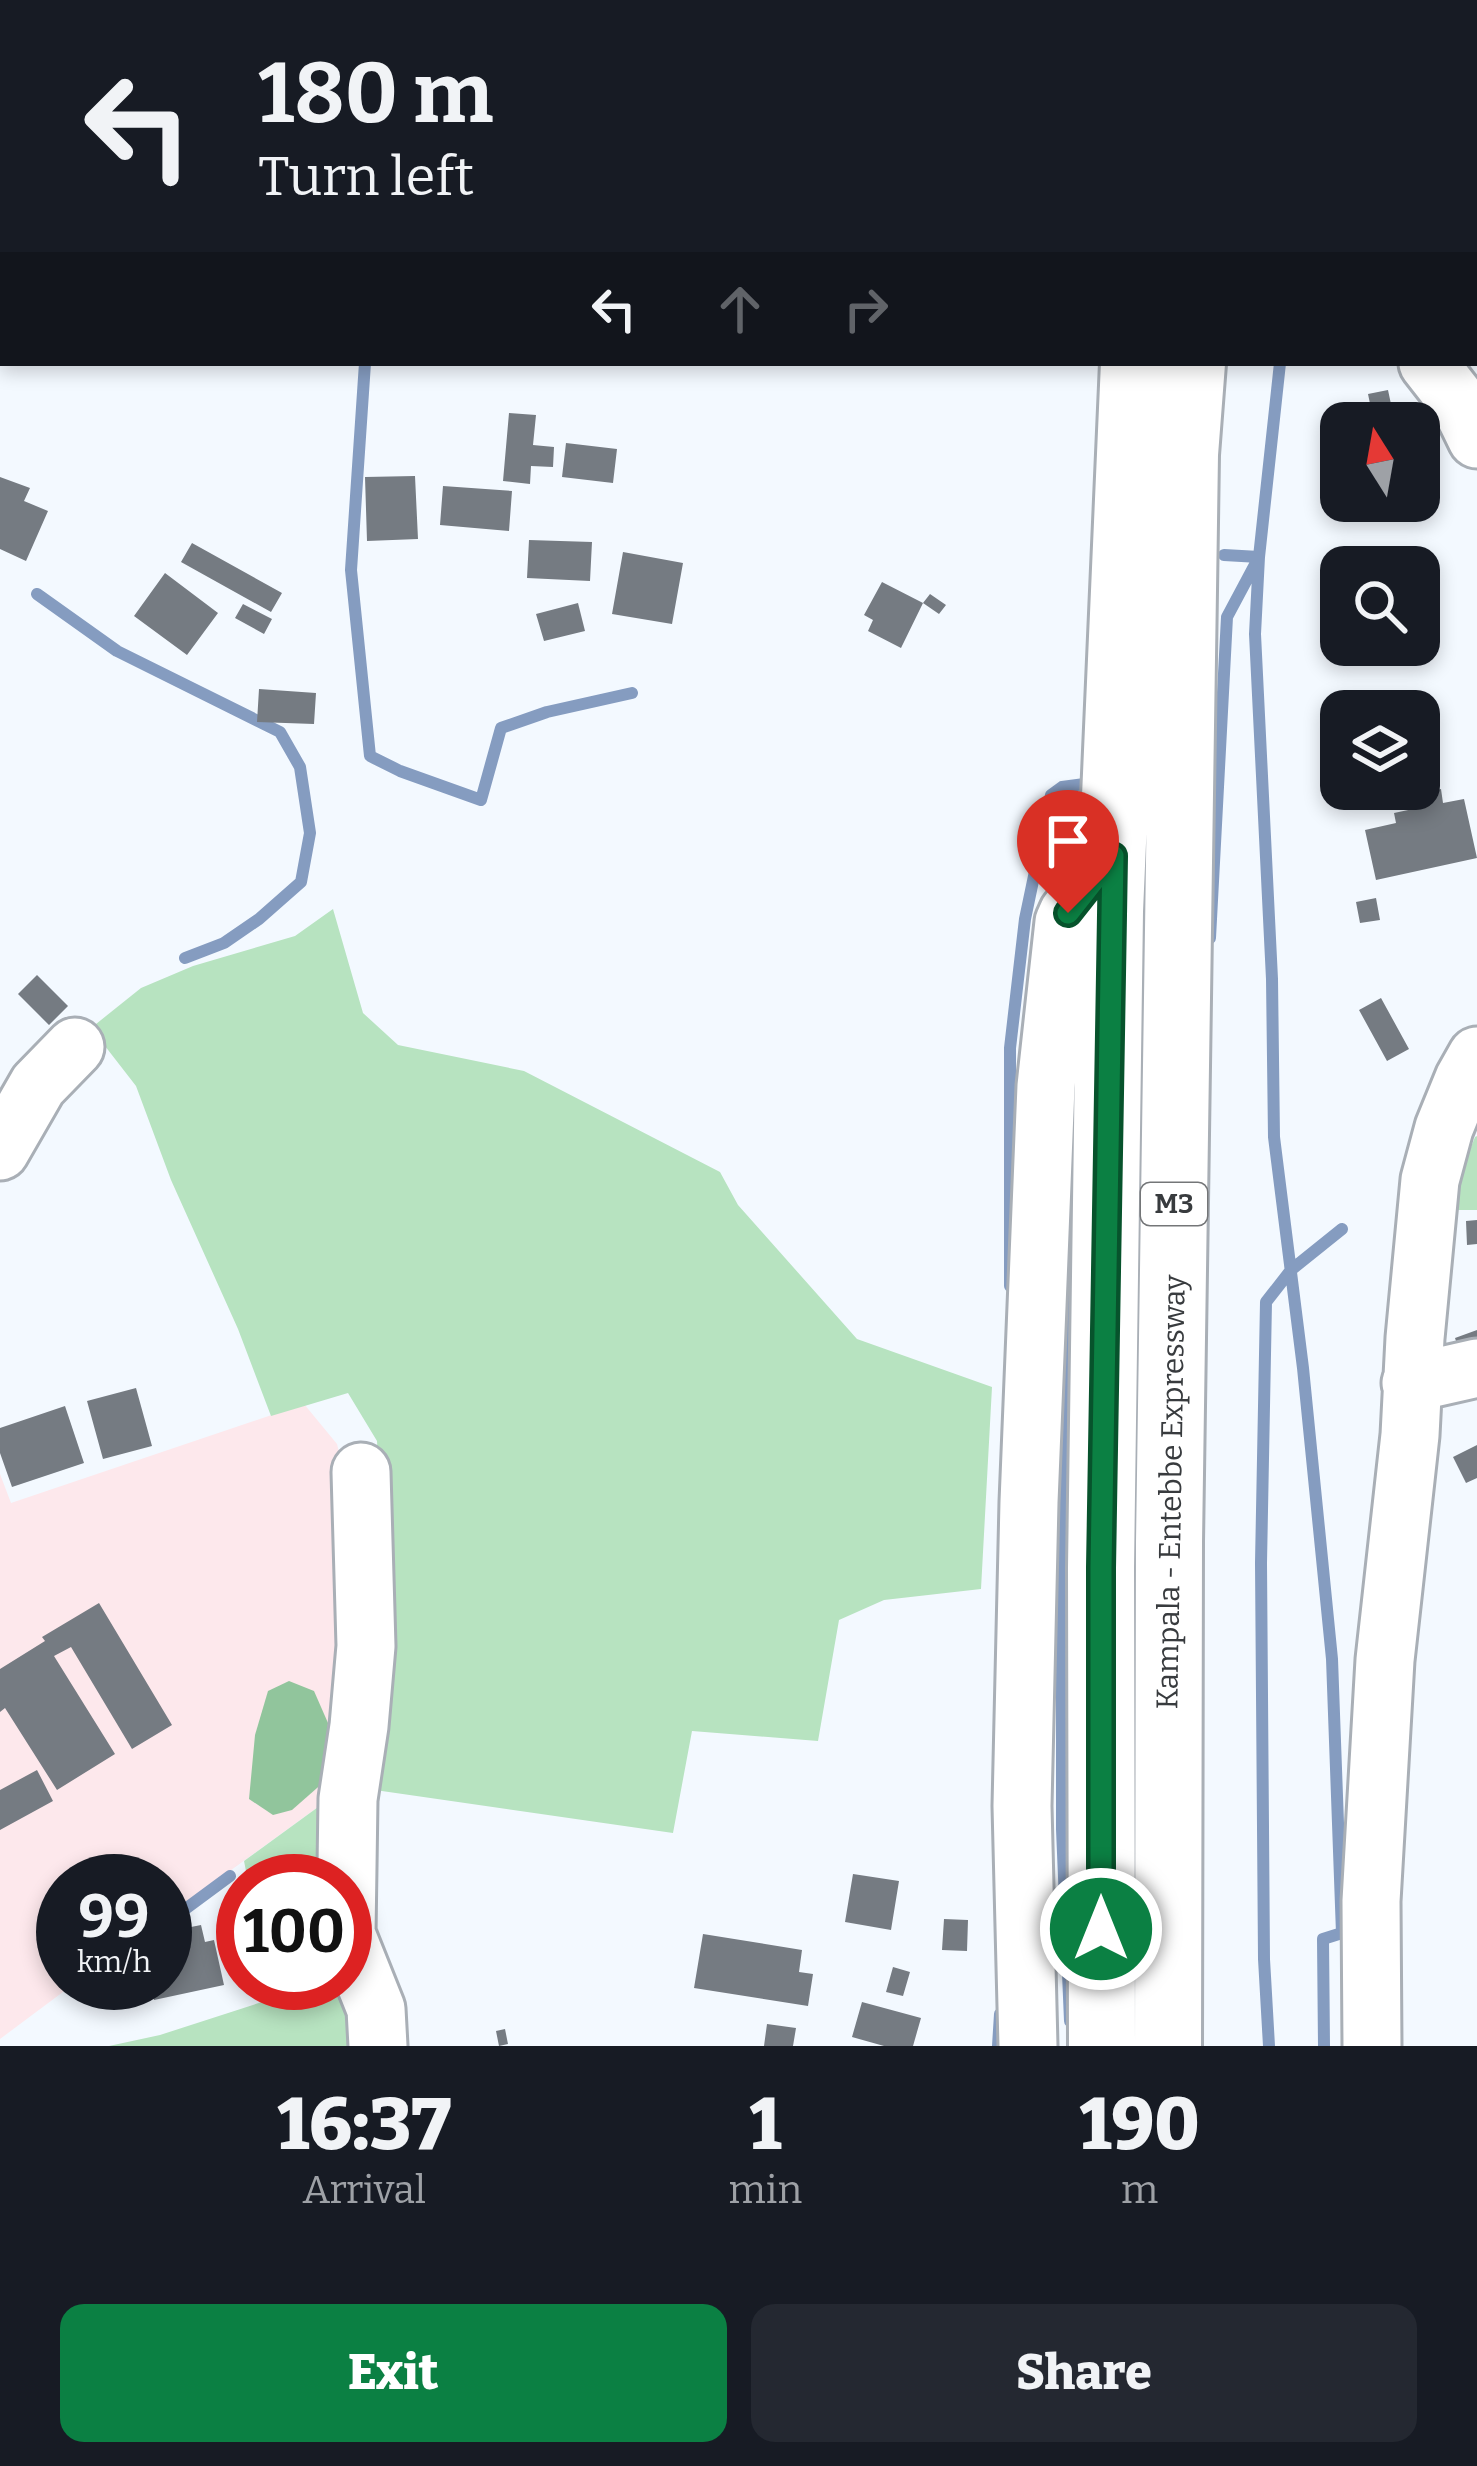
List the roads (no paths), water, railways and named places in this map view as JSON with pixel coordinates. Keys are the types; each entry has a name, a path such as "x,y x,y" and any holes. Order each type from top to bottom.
{"highway":[{"name":"M3","path":"1102,2046 1101,1568 1113,856 1134,366"},
{"name":"Kampala - Entebbe Expressway","path":"1168,2046 1169,1519 1185,477 1192,366"}],"street":[{"path":"1028,2046 1022,1783 1046,1086 1064,922 1113,856"},
{"path":"0,1151 38,1085 75,1047"},
{"path":"1372,2046 1371,1901 1385,1660 1410,1435 1430,1180 1444,1127 1477,1056"},
{"path":"1412,1383 1477,1368"},
{"path":"361,1472 366,1646 348,1799 346,1934 376,2009 377,2046"}],"waterway":[{"path":"365,366 351,570 370,756 481,800 501,728 632,693"},
{"path":"1280,366 1255,634 1272,979 1274,1137 1332,1659 1342,1933 1323,1939 1324,2046"},
{"path":"1210,938 1227,617 1259,557 1224,555"},
{"path":"37,594 117,651 280,732 300,767 310,833 301,882 224,943 185,958"},
{"path":"1010,1286 1010,1048 1025,919 1051,795 1062,787 1092,783"},
{"path":"1062,787 1087,826"},
{"path":"1269,2046 1261,1563 1266,1302 1291,1270 1342,1229"},
{"path":"1066,1291 1062,1829 1070,2021"},
{"path":"192,1904 216,1886"},
{"path":"998,2046 1000,2014"}]}
